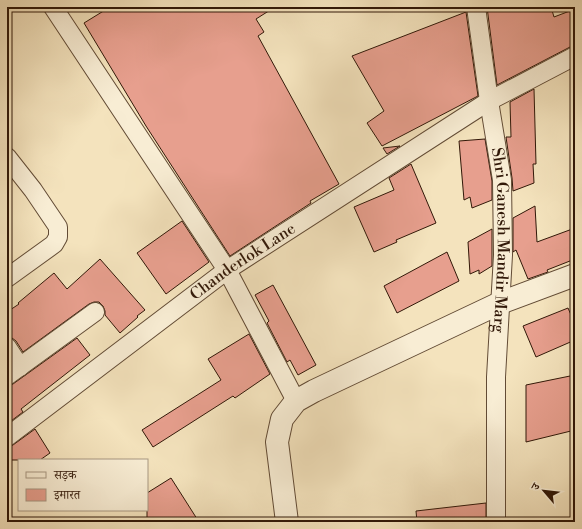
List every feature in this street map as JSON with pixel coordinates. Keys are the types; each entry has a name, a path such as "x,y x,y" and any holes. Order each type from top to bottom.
{"street":[{"path":"53,7 227,270 296,401"},
{"name":"Shri Ganesh Mandir Marg","path":"476,7 502,180 503,255 496,377 496,522"},
{"name":"Chanderlok Lane","path":"7,437 227,270 489,101 575,56"},
{"path":"7,158 33,190 58,227 58,237 54,244 7,278"},
{"path":"287,522 277,442 282,419 296,401 314,391 500,303 575,275"},
{"path":"7,347 13,371 96,312"}],"building":[{"path":"110,7 275,7 256,19 264,32 258,36 339,184 310,201 311,203 230,256 146,126 84,23"},
{"path":"487,7 551,7 554,17 575,9 575,46 570,47 497,85"},
{"path":"466,12 478,96 382,146 367,123 384,111 352,56"},
{"path":"534,89 536,164 533,164 534,183 513,191 506,137 511,137 510,102"},
{"path":"485,139 492,181 492,200 472,208 470,197 464,200 459,141"},
{"path":"400,146 387,154 383,148"},
{"path":"411,164 436,223 396,240 397,242 374,252 354,207 394,190 389,178"},
{"path":"535,206 537,242 575,228 575,259 547,270 548,272 528,279 516,250 513,252 513,218"},
{"path":"182,221 209,262 166,294 137,253"},
{"path":"492,229 492,266 479,274 479,270 470,274 468,242"},
{"path":"447,252 459,281 397,313 384,286"},
{"path":"100,259 145,310 120,333 105,315 103,306 99,302 94,302 89,304 23,352 16,341 7,337 7,312 19,304 18,303 54,273 67,289"},
{"path":"273,285 316,365 298,375 290,360 287,362 267,323 269,321 255,295"},
{"path":"568,308 575,324 575,340 536,357 523,326"},
{"path":"249,334 270,374 235,398 233,396 153,447 142,430 221,380 208,359"},
{"path":"77,338 90,355 21,409 23,412 7,424 7,386 13,384"},
{"path":"575,375 575,430 526,442 526,385"},
{"path":"35,429 50,453 41,459 7,460 7,447 13,445"},
{"path":"171,478 199,522 147,522 148,492"},
{"path":"486,503 486,522 417,522 416,511"}]}
